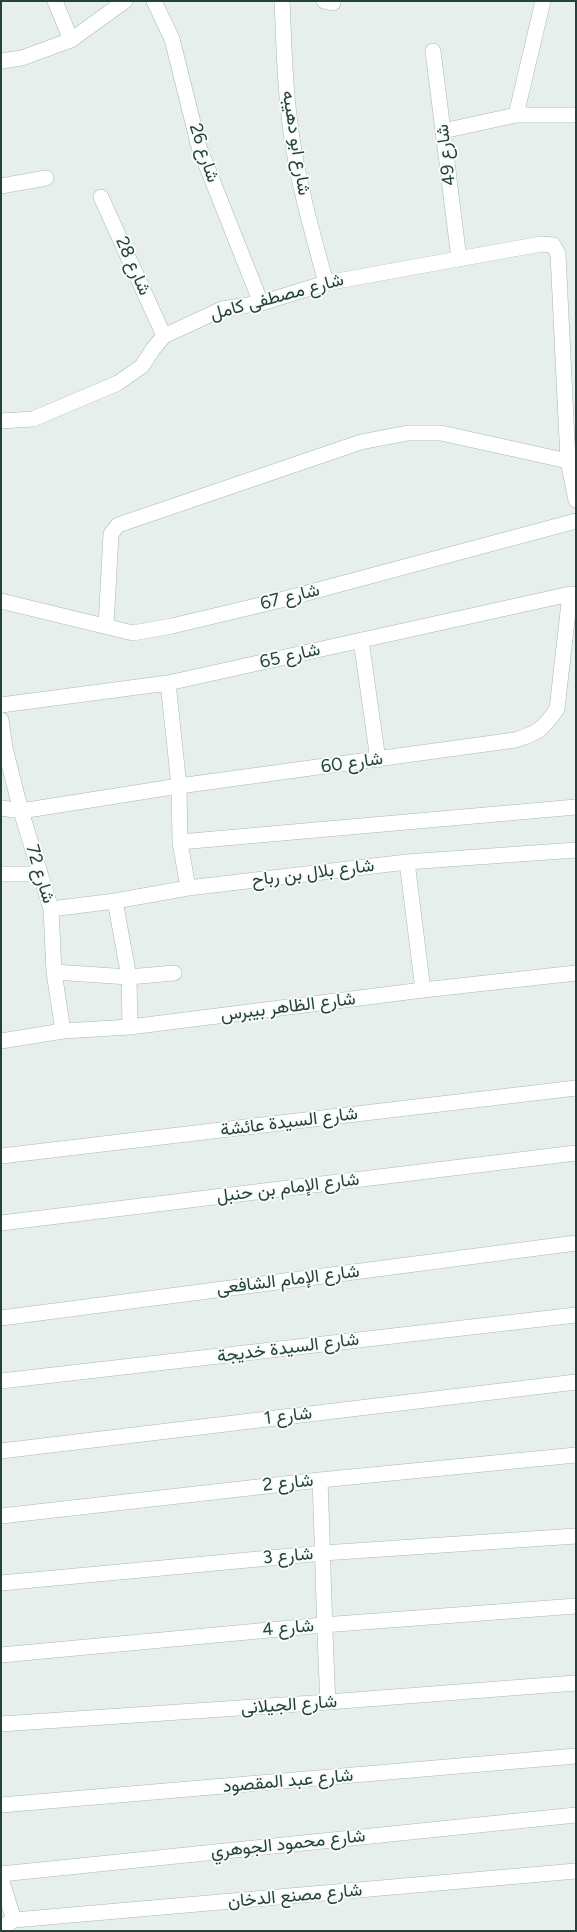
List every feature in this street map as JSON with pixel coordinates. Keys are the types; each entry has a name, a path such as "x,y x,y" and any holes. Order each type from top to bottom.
{"street":[{"path":"55,1 71,40"},
{"path":"1,61 22,58 71,40 125,1"},
{"name":"شارع 26","path":"154,1 172,39 199,147 261,303"},
{"name":"شارع ابو دهيبه","path":"282,1 284,65 292,138 306,211 326,283"},
{"path":"516,114 543,1"},
{"name":"شارع 49","path":"433,51 459,259"},
{"path":"443,131 516,114 576,115"},
{"path":"1,186 46,178"},
{"name":"شارع 28","path":"101,197 164,336"},
{"name":"شارع مصطفى كامل","path":"1,421 33,419 118,383 142,366 164,336 222,309 261,303 326,283 541,244 553,245 558,254 571,432"},
{"path":"106,626 111,534 118,525 361,442 408,433 441,432 568,461"},
{"path":"571,432 568,461 576,500"},
{"name":"شارع 67","path":"1,601 133,632 172,626 277,601 576,521"},
{"name":"شارع 65","path":"1,705 168,683 573,595"},
{"name":"شارع 60","path":"20,811 179,786 515,740 534,734 547,723 557,709 573,595"},
{"path":"361,640 378,760"},
{"path":"168,683 179,786 180,842 188,888"},
{"name":"شارع 72","path":"1,720 5,748 20,811 51,909 54,972 63,1031"},
{"path":"180,842 576,807"},
{"path":"1,808 20,811"},
{"name":"شارع بلال بن رباح","path":"51,909 115,901 188,888 406,862 576,850"},
{"path":"406,862 423,990"},
{"path":"1,874 40,874"},
{"path":"115,901 129,977 130,1027"},
{"path":"54,972 129,977 174,974"},
{"name":"شارع الظاهر بيبرس","path":"1,1041 63,1031 130,1027 423,990 576,973"},
{"name":"شارع السيدة عائشة","path":"1,1156 576,1088"},
{"name":"شارع الإمام بن حنبل","path":"1,1223 576,1153"},
{"name":"شارع الإمام الشافعى","path":"1,1318 576,1243"},
{"name":"شارع السيدة خديجة","path":"1,1381 576,1315"},
{"name":"شارع 1","path":"1,1451 576,1382"},
{"name":"شارع 2","path":"1,1516 320,1480 576,1455"},
{"path":"320,1480 323,1625 328,1702"},
{"name":"شارع 3","path":"1,1584 323,1553 576,1536"},
{"name":"شارع 4","path":"1,1654 323,1625 576,1606"},
{"name":"شارع الجيلانى","path":"1,1724 576,1683"},
{"name":"شارع عبد المقصود","path":"1,1805 576,1756"},
{"name":"شارع محمود الجوهري","path":"1,1874 576,1815"},
{"name":"شارع مصنع الدخان","path":"7,1924 576,1871"},
{"path":"1,1879 7,1924"}]}
